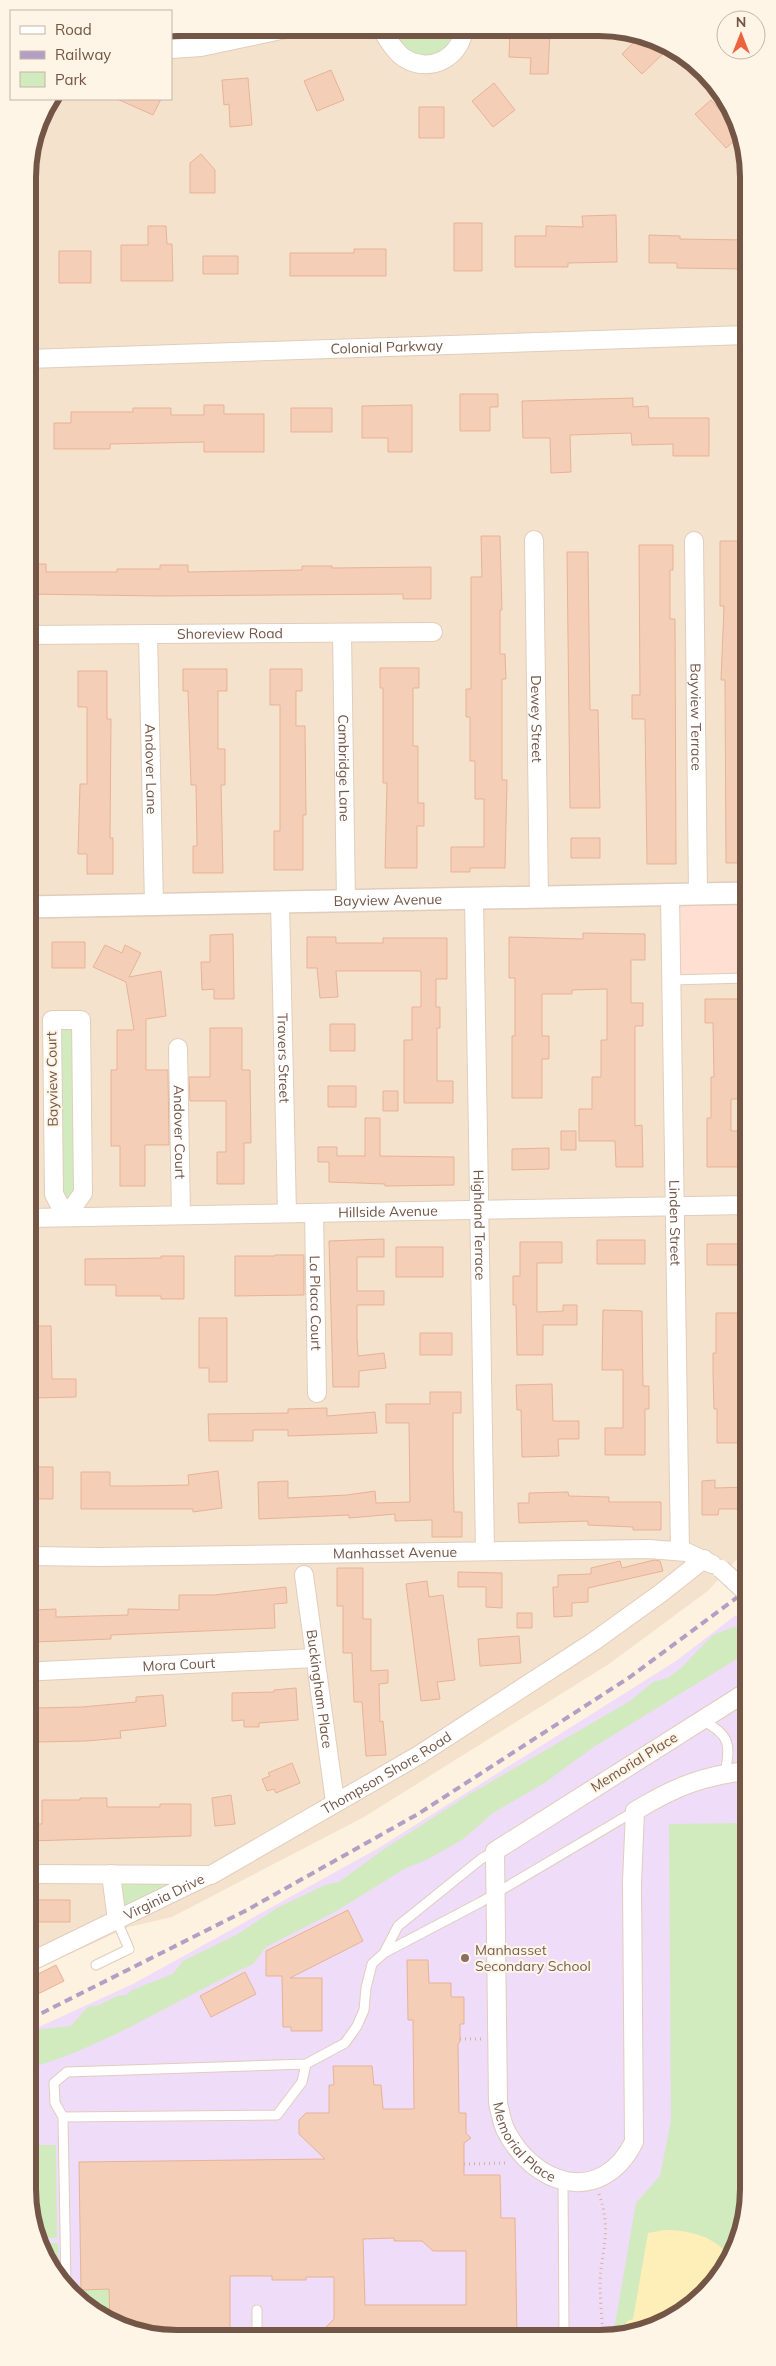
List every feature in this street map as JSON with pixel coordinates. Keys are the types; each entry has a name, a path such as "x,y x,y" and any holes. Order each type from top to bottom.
{"street":[{"path":"201,47 216,36"},
{"path":"172,49 201,47 253,36"},
{"path":"386,36 395,50 405,59 421,65 433,65 442,62 454,52 460,44 462,36"},
{"name":"Colonial Parkway","path":"37,359 740,335"},
{"name":"Dewey Street","path":"534,540 539,898"},
{"name":"Bayview Terrace","path":"694,540 698,894"},
{"name":"Shoreview Road","path":"37,635 433,632"},
{"name":"Andover Lane","path":"148,634 154,904"},
{"name":"Cambridge Lane","path":"342,634 346,902"},
{"name":"Bayview Avenue","path":"37,907 474,900 740,893"},
{"name":"Linden Street","path":"670,895 680,1551"},
{"name":"Highland Terrace","path":"474,900 486,1551"},
{"name":"Travers Street","path":"280,903 287,1214"},
{"name":"Bayview Court","path":"52,1020 81,1020 83,1193 66,1217 54,1194 52,1020"},
{"name":"Andover Court","path":"178,1048 181,1216"},
{"name":"Hillside Avenue","path":"36,1218 739,1205"},
{"name":"La Placa Court","path":"314,1213 317,1393"},
{"name":"Manhasset Avenue","path":"36,1556 100,1557 650,1549 680,1551 704,1559 721,1569 739,1585"},
{"name":"Thompson Shore Road","path":"211,1875 419,1755 593,1642 704,1559"},
{"name":"Buckingham Place","path":"304,1575 335,1802"},
{"name":"Mora Court","path":"41,1671 315,1658"},
{"name":"Memorial Place","path":"635,1810 632,1882 634,2142 627,2156 618,2167 603,2177 583,2182 564,2180 548,2175 528,2160 505,2128 498,2103 495,1851 739,1696"},
{"path":"635,1810 666,1792 700,1778 739,1772"},
{"path":"36,1874 211,1875"},
{"name":"Virginia Drive","path":"111,1874 117,1921"},
{"name":"Virginia Drive","path":"36,1959 211,1875"}],"lane":[{"path":"671,980 740,978"},
{"path":"701,1720 717,1729 727,1740 729,1756 725,1773"},
{"path":"66,2276 63,2117 55,2103 54,2083 67,2072 306,2064 345,2043 357,2026 364,2010 366,1988 372,1964 384,1953 495,1893 635,1810"},
{"path":"384,1953 398,1926 481,1859 495,1851"},
{"path":"96,1965 129,1949 117,1921"},
{"path":"63,2117 277,2115 302,2082 306,2064"},
{"path":"564,2180 564,2330"},
{"path":"257,2310 257,2330"}],"path":[{"path":"460,2039 481,2038"},
{"path":"464,2164 511,2163"},
{"path":"598,2194 605,2213 607,2228 600,2282 603,2330"}],"shaded area":[{"path":"172,36 599,36 635,41 669,55 699,77 716,99 725,115 732,132 738,161 740,224 739,1559 738,1558 709,1590 609,1664 364,1817 172,1917 129,1927 36,1969 37,159 41,141 47,123 59,100 172,100"},
{"path":"738,161 740,177 740,224"},
{"path":"740,893 740,978 671,980 670,895"},
{"name":"Manhasset Secondary School","path":"736,1615 739,1618 739,2198 737,2216 729,2243 716,2267 705,2282 692,2295 661,2315 626,2327 599,2330 177,2330 150,2327 132,2322 107,2311 77,2289 65,2275 47,2243 37,2207 36,2028 133,1984 377,1849 676,1661"}],"green space":[{"path":"389,36 462,36 460,44 421,65"},
{"path":"52,1020 81,1020 83,1193 66,1217 54,1194"},
{"path":"739,1625 739,1657 592,1748 546,1782 493,1813 462,1840 426,1860 404,1869 338,1910 266,1947 253,1964 116,2034 88,2047 36,2066 36,2033 41,2029 71,2026 88,2007 99,2005 117,1996 126,1995 132,1990 173,1974 183,1961 238,1934 277,1908 325,1885 339,1882 384,1849 470,1794 630,1701 653,1682 668,1678 681,1668 713,1635"},
{"path":"739,1823 739,2198 737,2216 729,2243 716,2267 705,2282 692,2295 669,2311 644,2322 614,2328 636,2203 660,2176 671,2121 669,1824"},
{"path":"111,1874 211,1875 117,1921"},
{"path":"36,2145 56,2145 57,2238 45,2238 41,2225 37,2207"},
{"path":"47,2243 58,2243 59,2265"},
{"path":"109,2289 110,2312 91,2301 81,2292 81,2290"}],"sand":[{"path":"664,2230 692,2233 709,2239 725,2251 705,2282 692,2295 661,2315 623,2327 627,2321 633,2319 648,2233"}],"building":[{"path":"510,36 550,36 548,74 530,74 531,58 509,57"},
{"path":"635,41 664,53 642,74 622,54"},
{"path":"331,70 344,100 317,111 304,81"},
{"path":"248,78 252,125 230,127 229,104 224,105 222,80"},
{"path":"494,83 515,110 493,127 472,101"},
{"path":"119,100 160,100 153,115"},
{"path":"711,100 725,116 734,141 726,148 695,114"},
{"path":"419,107 444,107 444,138 419,138"},
{"path":"201,154 215,170 215,193 190,193 190,163"},
{"path":"616,215 617,262 568,263 568,267 515,267 515,236 546,236 546,226 583,227 582,216"},
{"path":"454,223 482,223 482,271 454,271"},
{"path":"148,226 166,226 167,244 172,244 173,281 121,281 121,245 148,245"},
{"path":"649,235 680,236 680,239 740,240 740,269 677,268 677,263 649,263"},
{"path":"354,249 386,249 386,276 290,276 290,253 354,253"},
{"path":"59,251 91,251 91,283 59,283"},
{"path":"203,256 238,256 238,274 203,274"},
{"path":"460,394 498,394 498,407 490,407 490,431 460,431"},
{"path":"633,398 633,407 648,406 649,418 709,418 709,456 673,456 673,444 632,445 631,433 570,435 571,472 551,473 550,438 523,438 522,401"},
{"path":"204,405 224,405 224,414 264,414 264,452 204,452 204,442 110,444 110,449 54,449 54,423 71,423 71,412 133,412 133,408 171,408 171,415 204,415"},
{"path":"412,405 412,452 388,452 388,438 362,438 362,406"},
{"path":"291,408 332,408 332,432 291,432"},
{"path":"481,536 500,536 502,610 500,610 500,654 505,654 506,679 502,679 502,780 507,780 505,868 470,868 470,872 451,872 451,847 484,847 484,799 475,799 475,761 470,761 470,717 466,717 466,689 471,689 471,577 482,577"},
{"path":"720,541 740,541 740,863 726,863 725,680 721,680 724,606 720,606"},
{"path":"639,545 673,545 673,570 670,570 670,619 675,619 676,864 647,864 645,719 632,719 632,695 640,695"},
{"path":"567,552 588,552 590,710 598,710 600,808 570,808"},
{"path":"37,564 46,564 46,572 117,572 117,569 160,569 160,565 188,565 188,572 302,570 302,566 332,566 332,568 431,567 431,599 403,599 403,594 160,596 37,594"},
{"path":"380,668 419,668 419,688 413,688 413,746 418,746 418,803 424,803 424,826 417,826 417,868 385,868 387,783 383,783 383,688 380,688"},
{"path":"183,669 227,669 227,691 218,691 218,749 225,749 225,785 221,785 223,873 193,873 193,846 197,846 196,785 191,785 188,691 183,691"},
{"path":"270,669 302,669 302,691 296,691 296,726 305,726 306,815 303,815 303,870 274,870 274,831 280,831 280,705 270,705"},
{"path":"78,671 107,671 107,719 111,719 110,838 113,838 113,874 87,874 87,854 78,854 80,784 87,784 87,707 78,707"},
{"path":"571,838 600,838 600,858 571,858"},
{"path":"583,933 645,934 645,960 631,960 631,1003 643,1003 643,1026 635,1026 635,1126 642,1125 643,1167 616,1167 615,1141 579,1141 579,1109 592,1109 592,1077 601,1077 601,1040 607,1040 607,989 572,990 572,994 542,994 542,1036 549,1036 549,1059 542,1059 542,1098 512,1098 512,1036 515,1036 515,978 509,978 509,937 583,939"},
{"path":"233,934 234,999 214,999 214,989 202,990 201,962 210,962 210,935"},
{"path":"307,937 336,937 336,943 383,943 383,938 447,938 447,979 436,979 436,1007 440,1007 440,1028 437,1028 437,1081 453,1081 453,1103 404,1103 404,1040 412,1040 412,1007 421,1007 421,971 336,971 338,997 320,998 317,968 307,968"},
{"path":"52,942 85,942 85,968 52,968"},
{"path":"105,945 122,953 125,945 141,953 129,977 161,971 166,1016 146,1019 146,1070 168,1070 169,1145 145,1145 145,1186 120,1186 120,1146 111,1146 111,1070 117,1070 117,1030 134,1030 126,982 93,967"},
{"path":"705,999 740,999 740,1099 731,1099 731,1131 740,1131 740,1167 707,1167 707,1118 711,1118 711,1077 714,1077 713,1023 705,1023"},
{"path":"330,1024 355,1024 355,1051 330,1051"},
{"path":"210,1028 242,1028 242,1070 250,1070 251,1143 244,1143 244,1184 217,1184 217,1152 226,1152 226,1101 190,1101 189,1077 210,1077"},
{"path":"328,1086 356,1086 356,1107 328,1107"},
{"path":"383,1091 398,1091 398,1111 383,1111"},
{"path":"365,1118 380,1118 380,1156 454,1157 454,1185 385,1186 385,1184 329,1182 329,1162 318,1162 318,1147 337,1147 337,1156 365,1156"},
{"path":"561,1131 576,1131 576,1150 561,1150"},
{"path":"549,1148 549,1169 512,1170 512,1149"},
{"path":"384,1239 384,1257 357,1257 357,1291 384,1291 384,1305 357,1305 357,1338 358,1356 384,1353 386,1368 359,1371 359,1387 333,1387 329,1241"},
{"path":"597,1240 645,1240 645,1264 597,1264"},
{"path":"520,1242 562,1242 562,1263 537,1263 537,1312 563,1311 563,1305 577,1305 577,1325 543,1325 543,1355 517,1355 516,1305 513,1305 513,1276 520,1276"},
{"path":"707,1244 739,1244 739,1265 707,1265"},
{"path":"396,1247 443,1247 443,1277 396,1277"},
{"path":"304,1255 304,1295 235,1296 235,1256"},
{"path":"161,1256 184,1256 184,1299 161,1299 161,1296 116,1296 116,1285 85,1285 85,1259 161,1258"},
{"path":"603,1310 642,1311 643,1386 649,1386 649,1409 645,1409 645,1455 605,1455 605,1428 623,1428 623,1370 602,1370"},
{"path":"716,1313 739,1313 739,1443 717,1443 717,1409 714,1409 713,1374 713,1353 716,1353"},
{"path":"199,1318 227,1318 227,1382 209,1382 209,1368 199,1368"},
{"path":"36,1326 51,1326 52,1379 76,1379 76,1397 36,1398"},
{"path":"420,1333 452,1333 452,1355 420,1355"},
{"path":"552,1384 553,1421 579,1421 579,1439 558,1439 559,1456 522,1457 521,1410 517,1410 516,1385"},
{"path":"430,1392 461,1392 461,1413 453,1413 453,1468 454,1512 462,1512 462,1537 432,1537 432,1520 395,1521 395,1514 349,1518 349,1515 259,1519 258,1482 288,1481 288,1498 347,1495 375,1491 376,1503 410,1502 409,1423 386,1423 386,1404 430,1404"},
{"path":"327,1408 327,1416 375,1412 377,1433 288,1436 288,1430 253,1430 253,1441 209,1441 208,1414 288,1413 288,1409"},
{"path":"36,1467 53,1467 53,1499 36,1499"},
{"path":"218,1471 222,1508 193,1512 193,1509 81,1509 81,1472 110,1472 110,1486 140,1486 189,1485 188,1475"},
{"path":"715,1480 715,1488 739,1487 739,1509 719,1509 718,1515 702,1515 702,1481"},
{"path":"568,1492 569,1496 609,1497 609,1502 661,1502 661,1530 633,1530 633,1527 588,1525 588,1521 519,1523 518,1503 529,1503 529,1493"},
{"path":"654,1560 660,1561 663,1571 588,1588 588,1602 572,1603 572,1616 554,1617 553,1587 558,1587 558,1575 591,1574 591,1568 620,1561 622,1568"},
{"path":"337,1568 363,1568 363,1619 371,1619 371,1671 388,1670 388,1683 379,1684 380,1722 383,1721 386,1755 366,1756 362,1702 354,1702 352,1653 343,1653 343,1606 337,1606"},
{"path":"458,1572 502,1573 502,1608 486,1607 486,1587 458,1587"},
{"path":"427,1581 429,1597 443,1595 455,1680 437,1682 440,1699 421,1701 406,1584"},
{"path":"286,1587 287,1603 274,1604 275,1628 111,1635 111,1639 36,1642 36,1610 56,1609 56,1617 128,1615 128,1609 179,1610 179,1595 214,1595"},
{"path":"517,1613 532,1613 532,1628 517,1628"},
{"path":"519,1636 521,1663 480,1666 478,1639"},
{"path":"296,1688 298,1720 259,1723 259,1727 244,1727 244,1720 232,1721 232,1693 274,1692 274,1690"},
{"path":"163,1695 166,1726 120,1731 121,1738 37,1742 36,1708 82,1707 136,1702 136,1697"},
{"path":"292,1763 300,1783 276,1793 274,1789 267,1791 262,1779 270,1776 268,1773"},
{"path":"231,1795 235,1824 215,1826 212,1798"},
{"path":"80,1798 107,1798 107,1807 160,1807 160,1804 191,1804 191,1836 36,1841 36,1824 42,1824 42,1800 80,1800"},
{"path":"36,1900 70,1900 70,1922 36,1922"},
{"path":"348,1910 363,1941 290,1978 322,1978 322,2031 291,2031 291,2027 283,2027 282,1976 266,1976 266,1951"},
{"path":"407,1960 428,1960 429,1983 451,1983 451,1997 464,1997 464,2024 460,2024 460,2042 458,2044 459,2113 466,2113 466,2133 471,2138 464,2143 464,2175 500,2175 501,2218 515,2218 517,2330 323,2330 334,2319 334,2277 306,2277 306,2280 272,2280 272,2276 230,2276 230,2330 177,2330 150,2327 110,2312 109,2289 81,2290 79,2162 325,2159 299,2134 299,2120 306,2113 329,2113 329,2085 334,2085 333,2066 372,2066 374,2085 381,2085 383,2109 414,2109 413,2020 408,2020","holes":["394,2238 394,2241 422,2241 433,2251 466,2251 466,2305 365,2305 363,2239"]},
{"path":"56,1965 64,1981 36,1995 36,1975"},
{"path":"245,1972 256,1994 211,2017 200,1996"}],"railway":[{"path":"36,2016 247,1910 418,1814 630,1677 739,1596"}],"place":[{"name":"Manhasset Secondary School","path":"465,1958"}]}
